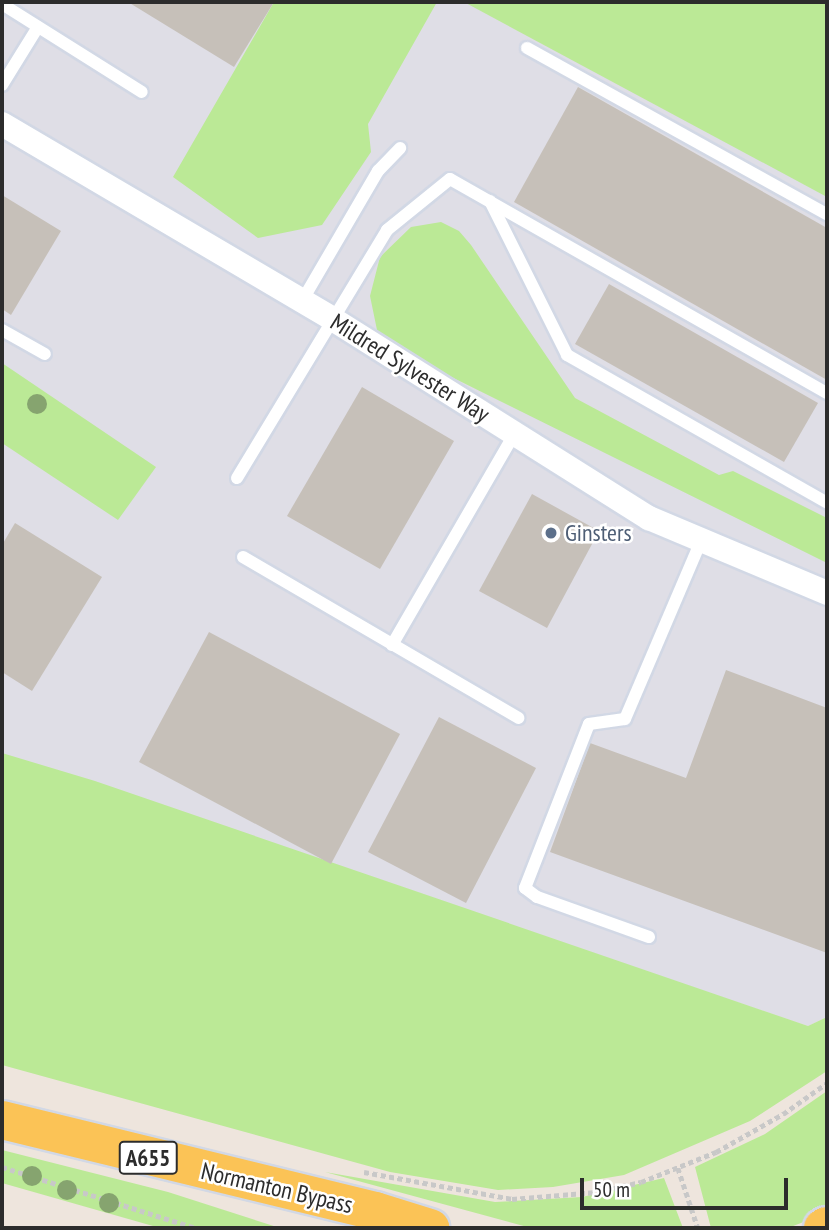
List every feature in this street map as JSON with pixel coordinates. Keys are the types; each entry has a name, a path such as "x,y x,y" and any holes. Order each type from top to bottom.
{"main road":[{"name":"Normanton Bypass","path":"2,1120 375,1210 430,1228"}],"street":[{"name":"Mildred Sylvester Way","path":"2,124 302,300 649,519 700,543 827,593"}],"lane":[{"path":"2,4 142,92"},
{"path":"2,85 38,27"},
{"path":"527,48 827,214"},
{"path":"302,300 377,171 400,148"},
{"path":"237,478 331,318 387,230 431,191 450,179 827,393"},
{"path":"490,201 567,355 827,503"},
{"path":"2,330 45,354"},
{"path":"392,645 515,433"},
{"path":"649,937 537,897 525,888 589,724 625,719 700,543"},
{"path":"243,557 517,718"}],"path":[{"path":"351,1169 512,1199 597,1192 678,1168 752,1133 827,1083"},
{"path":"2,1167 195,1228"},
{"path":"678,1168 698,1228"}],"shaded area":[{"path":"2,2 827,2 827,1017 808,1026 2,756"}],"green space":[{"path":"274,2 437,2 368,124 371,152 322,225 258,238 173,177"},
{"path":"464,2 827,2 827,197"},
{"path":"441,222 459,231 471,245 575,398 719,475 733,471 827,518 827,563 401,352 377,330 370,296 380,257 411,227"},
{"path":"2,363 156,467 118,520 2,443"},
{"path":"2,753 95,781 808,1026 827,1017 827,1071 750,1121 624,1175 553,1187 498,1190 390,1172 2,1065"},
{"path":"827,1091 827,1213 788,1228 711,1228 695,1167 765,1134"},
{"path":"2,1150 168,1192 280,1228 160,1228 2,1183"},
{"path":"325,1172 495,1202 582,1197 664,1178 683,1228 531,1228"}],"building":[{"path":"128,2 274,2 234,67"},
{"path":"578,87 827,228 827,380 514,202"},
{"path":"2,195 61,231 11,315 2,309"},
{"path":"609,284 818,403 784,462 575,344"},
{"path":"362,387 454,441 380,569 287,516"},
{"path":"532,494 599,531 547,628 479,591"},
{"path":"15,523 102,577 32,691 2,672 2,545"},
{"path":"209,632 400,734 331,864 139,762"},
{"path":"726,670 827,708 827,953 550,852 590,743 686,778"},
{"path":"439,717 536,768 466,903 368,852"}],"place":[{"name":"Ginsters","path":"551,533"}]}
